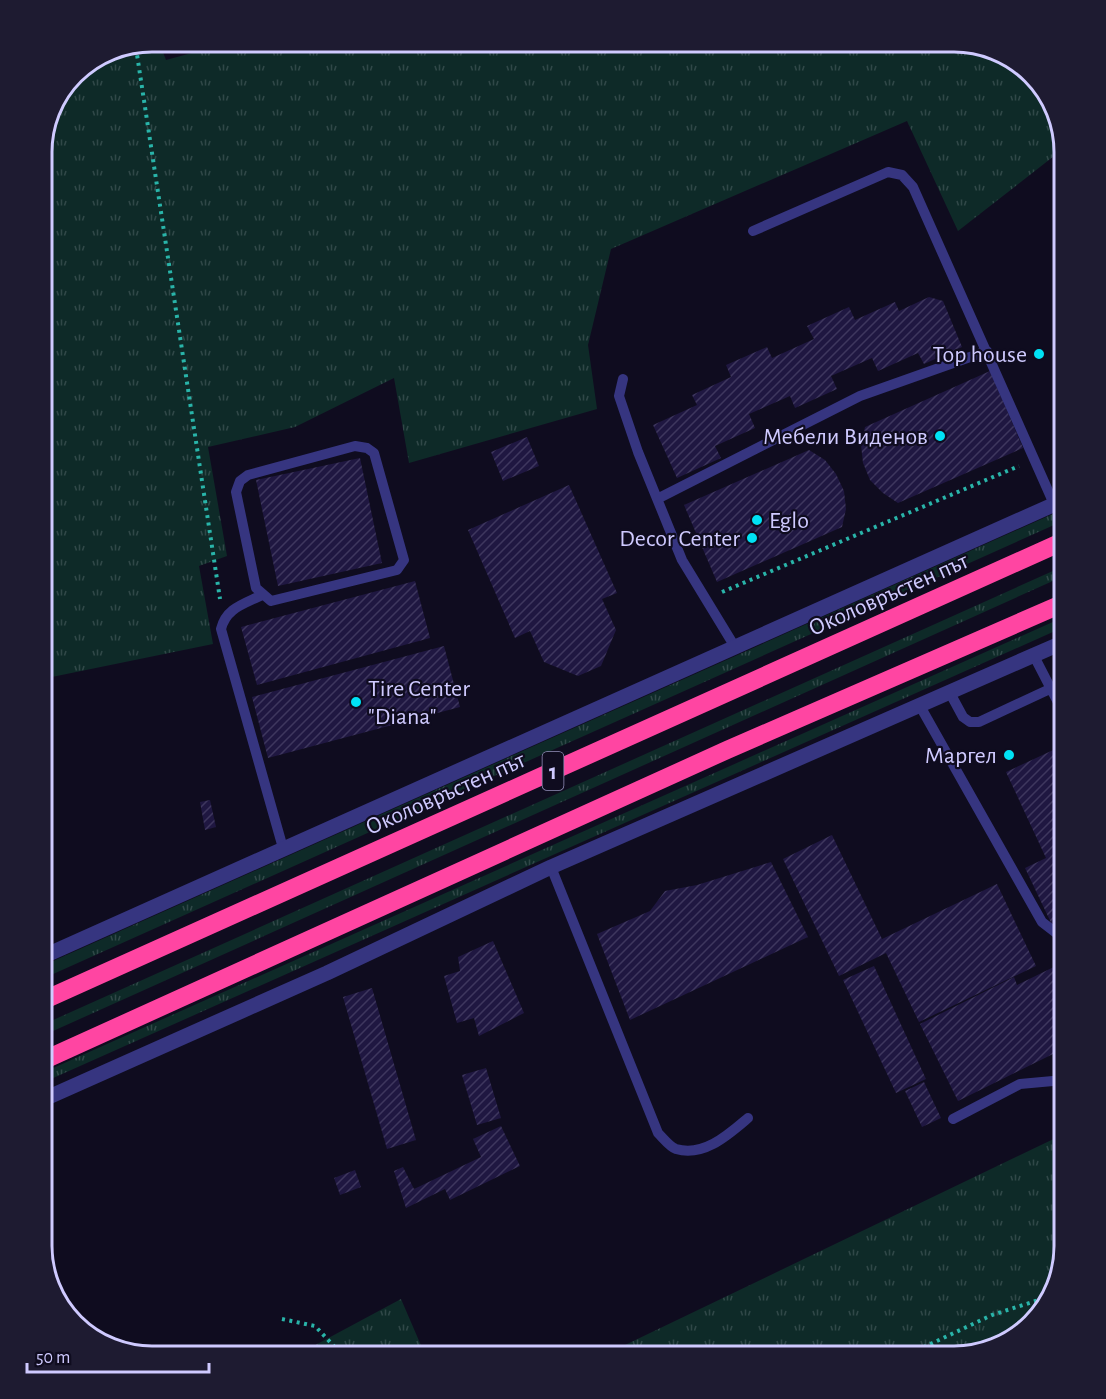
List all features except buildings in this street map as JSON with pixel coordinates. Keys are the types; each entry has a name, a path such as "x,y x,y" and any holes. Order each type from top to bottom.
{"highway":[{"name":"Околовръстен път","path":"52,996 1054,546"},
{"name":"1","path":"52,1056 727,750 1054,607"}],"street":[{"path":"52,952 1054,504"},
{"path":"52,1095 378,950 551,867 1054,647"}],"lane":[{"path":"753,231 888,172 902,175 913,187 1034,460 1054,494"},
{"path":"659,498 860,396 987,351"},
{"path":"622,379 620,396 638,452 659,498 682,560 735,647"},
{"path":"355,446 367,448 374,453 404,560 402,566 397,570 271,601 262,596 256,588 236,492 240,481 248,474 355,446"},
{"path":"262,596 231,610 224,619 221,629 283,848"},
{"path":"1034,656 1054,692"},
{"path":"950,693 963,717 970,722 979,722 1052,688"},
{"path":"920,706 1041,922 1054,932"},
{"path":"551,867 658,1133 675,1149 700,1150 724,1139 748,1119"},
{"path":"953,1119 1020,1084 1054,1081"}],"path":[{"path":"136,54 224,619"},
{"path":"704,599 1034,460"},
{"path":"926,1346 992,1315 1037,1300"},
{"path":"282,1319 315,1326 334,1346"}],"green space":[{"path":"153,52 163,52 166,60 195,52 960,53 979,56 1003,66 1024,82 1037,97 1048,120 1054,156 958,231 907,121 611,249 588,345 597,409 409,463 394,378 295,427 208,447 227,556 199,566 213,644 53,677 53,146 54,133 60,114 69,97 97,69 133,54"},
{"path":"1054,513 1054,525 52,974 52,961"},
{"path":"1054,570 1054,581 52,1031 52,1020"},
{"path":"1054,621 1054,631 52,1078 52,1068"},
{"path":"1054,1139 1054,1246 1050,1272 1046,1285 1033,1307 1009,1330 998,1336 966,1346 623,1346"},
{"path":"401,1299 421,1346 313,1346"}],"place":[{"name":"Top house","path":"1039,354"},
{"name":"Мебели Виденов","path":"940,436"},
{"name":"Eglo","path":"757,520"},
{"name":"Decor Center","path":"752,538"},
{"name":"Tire Center \"Diana\"","path":"356,702"},
{"name":"Маргел","path":"1009,755"}]}
